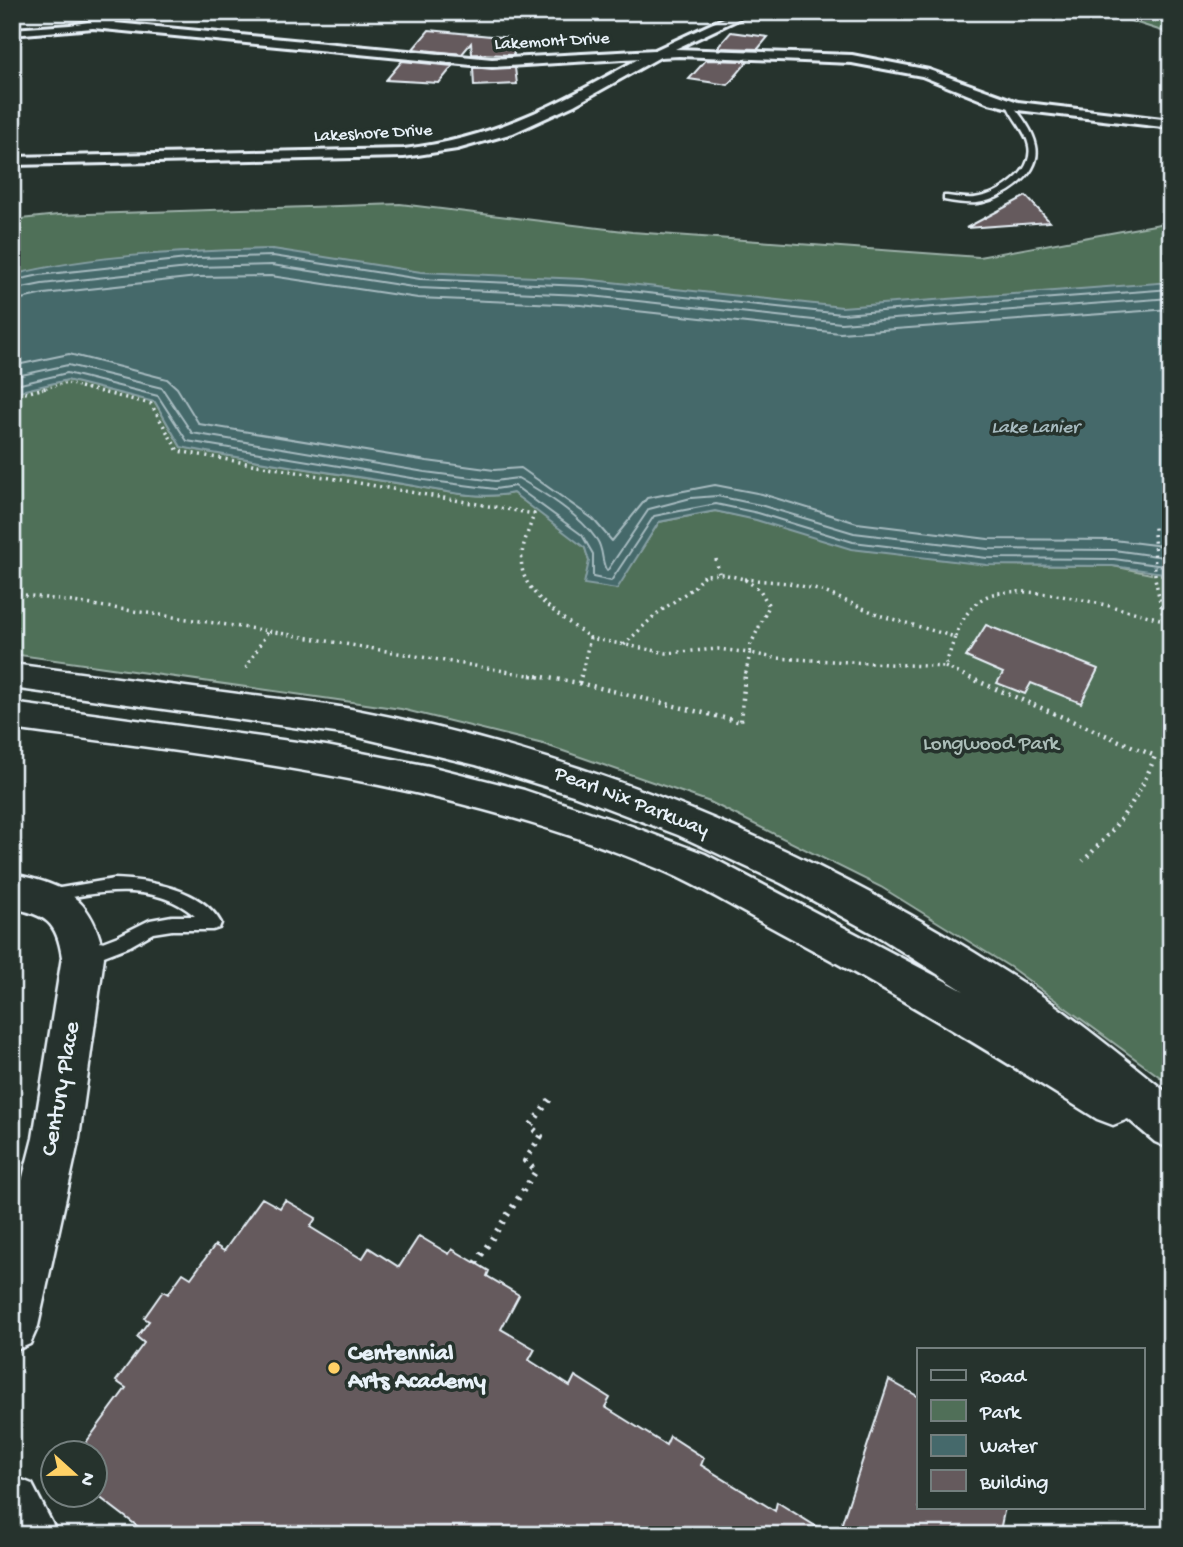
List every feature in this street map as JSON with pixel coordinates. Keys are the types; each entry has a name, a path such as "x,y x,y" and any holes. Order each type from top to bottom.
{"street":[{"name":"Lakeshore Drive","path":"12,161 358,155 435,150 484,138 531,121 689,36 748,12"},
{"path":"12,32 96,25 134,14"},
{"name":"Lakemont Drive","path":"96,25 492,63 545,62 657,53 822,57 881,63 925,73 1009,104 1171,124"},
{"name":"Pearl Nix Parkway","path":"12,676 363,724 528,765 659,810 773,860 864,908 948,958 1131,1090 1171,1126"},
{"name":"Pearl Nix Parkway","path":"12,716 268,752 429,780 604,832 681,862 842,944 1017,1044 1171,1139"},
{"name":"Century Place","path":"12,1326 56,1139 83,957 81,939 74,923 62,908 28,894"},
{"path":"12,1504 29,1535"}],"lane":[{"path":"947,198 976,201 989,198 1029,169 1034,149 1024,126 1009,104"},
{"path":"28,894 103,884 137,886 169,892 194,906 213,923 172,923 150,927 124,941 83,957"}],"path":[{"path":"12,396 65,383 151,404 178,451 534,514 522,555 522,571 534,592 590,638 662,652 717,648 775,658 944,667 1156,756 1142,794 1121,824 1083,861"},
{"path":"944,667 963,619 984,597 1009,592 1127,610 1164,620 1156,578 1154,527"},
{"path":"716,559 719,573"},
{"path":"624,645 655,615 692,588 704,575 719,573 741,579 789,583 822,591 882,616 954,637"},
{"path":"12,593 268,631 579,683 741,722 750,646 769,606 763,592 741,579"},
{"path":"246,668 268,631"},
{"path":"579,683 590,638"},
{"path":"476,1263 536,1171 526,1161 541,1136 530,1126 550,1099"}],"green space":[{"path":"1103,12 1171,12 1171,34 1168,33"},
{"path":"400,204 632,232 979,257 1171,222 1171,285 987,314 12,280 12,220 58,215"},
{"name":"Longwood Park","path":"67,380 155,402 181,447 458,493 486,496 513,493 577,540 585,548 589,561 616,589 659,522 715,511 987,565 1113,566 1151,574 1150,528 1159,529 1161,575 1171,579 1171,1085 1010,967 881,887 710,802 543,744 401,709 12,654 12,393"}],"water":[{"name":"Lake Lanier","path":"273,249 421,272 583,279 842,307 1171,282 1171,574 1113,566 987,565 851,549 756,520 715,511 659,522 617,589 584,584 589,561 585,548 513,493 485,496 455,493 181,447 155,402 67,380 12,393 12,275 109,258"}],"building":[{"path":"429,30 511,38 514,55 472,54 471,43 462,54 413,49"},
{"path":"731,32 768,37 758,49 717,48"},
{"path":"706,60 748,61 728,85 689,79"},
{"path":"402,61 453,66 439,83 386,80"},
{"path":"473,68 515,68 517,84 474,86"},
{"path":"1026,196 1050,222 966,228"},
{"path":"986,625 1098,669 1081,703 1031,683 1025,694 997,683 1003,673 966,657"},
{"name":"Centennial Arts Academy","path":"262,1198 280,1208 285,1200 316,1218 310,1227 362,1259 369,1248 399,1267 419,1236 449,1254 452,1249 489,1271 487,1276 519,1295 501,1329 535,1349 529,1360 570,1386 575,1376 610,1398 605,1407 666,1445 670,1436 704,1458 701,1465 775,1511 777,1502 830,1535 149,1535 108,1504 108,1438 89,1438 126,1388 116,1381 144,1343 137,1337 149,1321 144,1318 163,1291 168,1294 183,1273 191,1278 215,1245 224,1251"},
{"path":"889,1380 917,1396 917,1508 1005,1508 999,1535 838,1535"}],"place":[{"name":"Centennial Arts Academy","path":"334,1368"}]}
